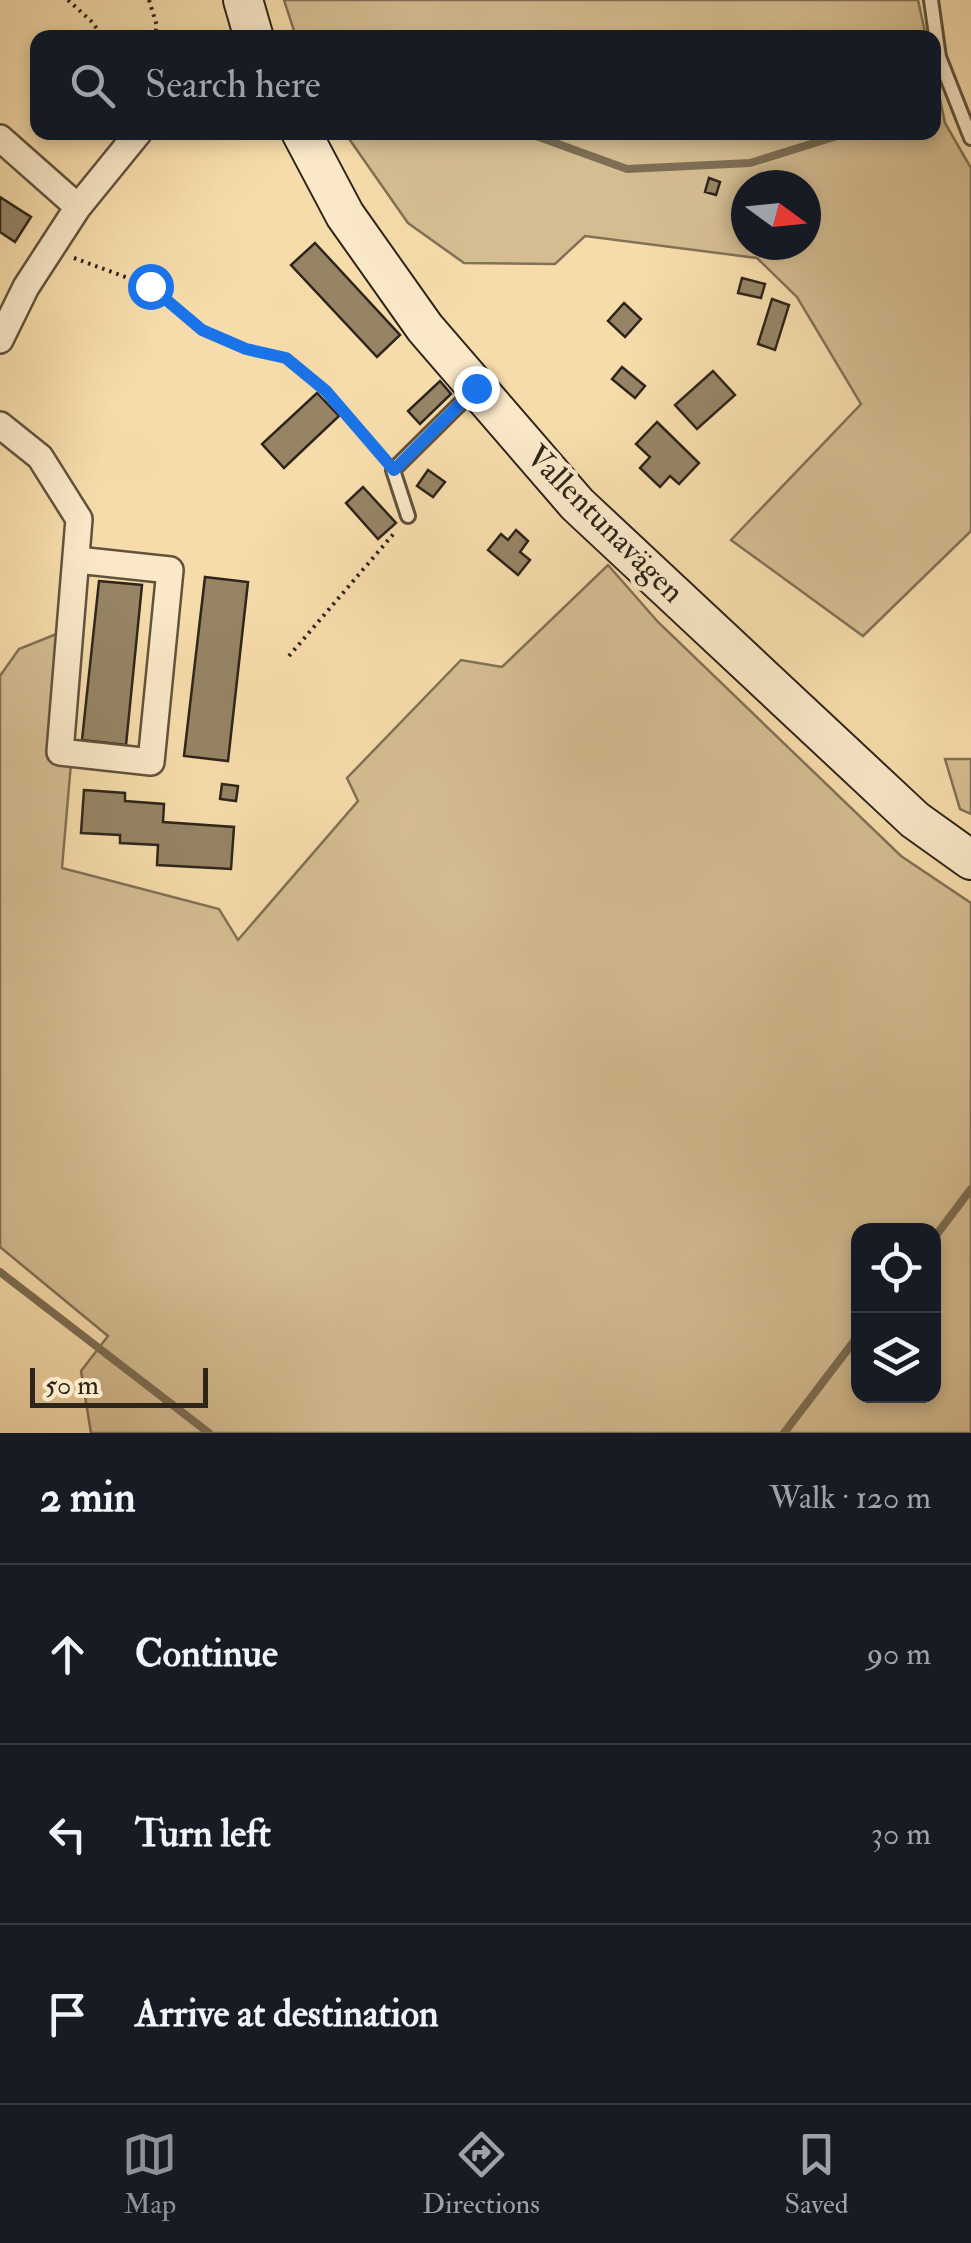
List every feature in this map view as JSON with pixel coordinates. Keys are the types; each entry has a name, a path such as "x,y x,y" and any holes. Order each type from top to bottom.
{"main road":[{"path":"242,0 251,30"},
{"name":"Vallentunavägen","path":"305,140 345,215 426,328 577,504 915,820 971,860"}],"street":[{"path":"0,138 78,207"},
{"path":"0,340 50,249 78,207 132,140"},
{"path":"0,425 40,458 80,519 60,752 150,762 170,570 78,560"}],"lane":[{"path":"932,0 936,30"},
{"path":"941,60 971,138"},
{"path":"408,516 394,470 476,388"}],"path":[{"path":"68,0 98,30"},
{"path":"149,0 156,30"},
{"path":"50,249 150,286 202,330 246,349 286,358 326,391 394,470"},
{"path":"289,656 408,516"}],"shaded area":[{"path":"284,0 918,0 924,30 294,30"},
{"path":"941,104 945,123 971,168 971,531 863,636 731,540 861,404 797,297 759,260 821,260 821,170 731,170 731,255 585,236 555,264 464,263 408,223 350,140 941,140"},
{"path":"608,565 658,622 901,856 971,903 971,1433 91,1433 81,1371 108,1336 0,1247 0,676 19,649 59,633 50,760 71,763 62,868 219,909 238,940 358,801 347,778 461,660 502,667"},
{"path":"945,759 971,759 971,814 960,809"}],"building":[{"path":"709,178 720,182 716,195 705,192"},
{"path":"0,197 31,217 15,242 0,232"},
{"path":"315,243 400,335 377,357 291,265"},
{"path":"742,278 765,284 761,298 738,293"},
{"path":"772,299 789,305 775,350 758,344"},
{"path":"624,303 641,319 625,337 608,321"},
{"path":"622,367 645,386 635,398 612,379"},
{"path":"713,371 735,395 697,429 675,405"},
{"path":"440,381 451,394 420,424 408,411"},
{"path":"317,393 339,416 284,468 262,444"},
{"path":"657,422 699,463 679,484 670,476 660,487 640,468 650,457 636,444"},
{"path":"428,470 445,482 433,497 417,486"},
{"path":"363,487 396,523 378,539 346,503"},
{"path":"516,530 528,541 520,552 530,560 518,575 488,550 501,534 508,540"},
{"path":"205,577 248,582 228,761 184,756"},
{"path":"99,581 142,585 126,745 82,740"},
{"path":"222,784 238,786 236,801 220,799"},
{"path":"84,790 125,793 125,801 164,804 163,822 234,827 231,869 157,865 158,845 120,843 120,835 81,833"}],"waterway":[{"path":"547,140 627,169 750,163 824,140"},
{"path":"941,1229 971,1189"},
{"path":"0,1272 209,1433"},
{"path":"784,1433 851,1345"}],"route":[{"path":"150,286 202,330 246,349 286,358 326,391 394,470 476,388"}]}
